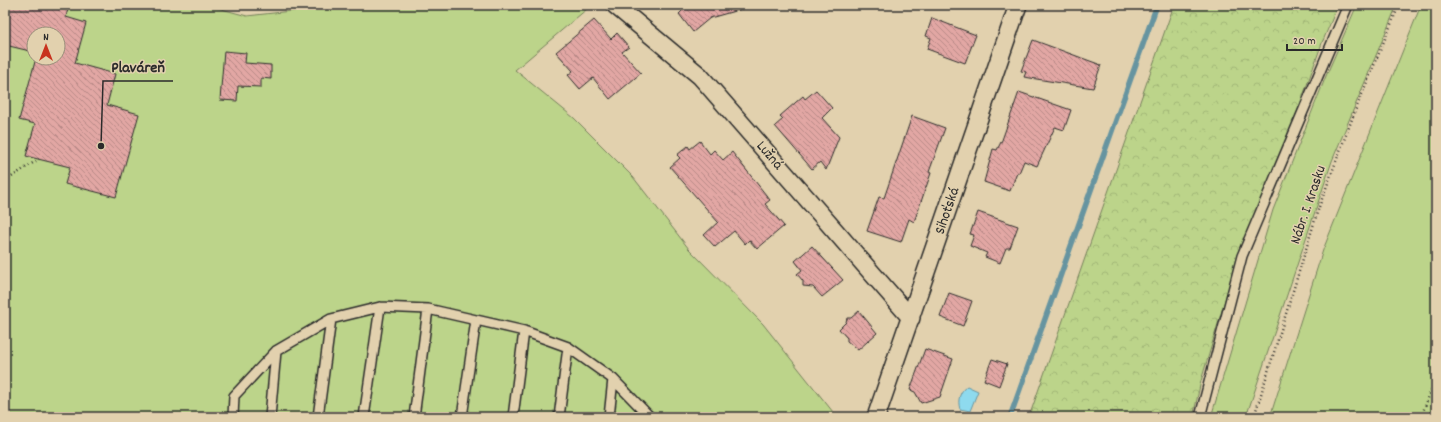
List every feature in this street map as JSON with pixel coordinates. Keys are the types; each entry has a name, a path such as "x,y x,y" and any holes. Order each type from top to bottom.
{"street":[{"name":"Lužná","path":"615,5 700,76 911,318"},
{"name":"Sihoťská","path":"876,417 1018,5"}],"lane":[{"path":"1200,417 1242,256 1348,5"},
{"path":"364,417 380,307"},
{"path":"233,417 234,396 276,351 331,319 380,307 428,309 524,331 568,347 614,380 650,417"},
{"path":"414,417 428,309"},
{"path":"318,417 331,319"},
{"path":"462,417 476,320"},
{"path":"513,417 524,331"},
{"path":"559,417 568,347"},
{"path":"270,417 276,351"},
{"path":"609,417 614,380"}],"path":[{"name":"Nábr. I. Krasku","path":"1254,417 1319,207 1355,111 1398,5"},
{"path":"5,50 8,45"},
{"path":"5,179 7,180 39,159"},
{"path":"1421,417 1436,377"}],"green space":[{"path":"5,5 207,5 247,16 344,5 587,5 588,8 515,70 574,118 633,177 689,249 763,324 837,417 5,417"},
{"path":"1174,5 1338,5 1322,43 1298,110 1239,253 1201,381 1193,417 1029,417"},
{"path":"1357,5 1397,5 1332,161 1246,417 1211,417 1273,210 1326,76"},
{"path":"1421,5 1436,5 1436,417 1270,417 1323,250"}],"water":[{"path":"967,386 978,391 970,411 960,409 959,406 960,396"}],"building":[{"path":"5,5 69,5 66,17 86,23 75,63 115,74 107,105 139,114 116,197 65,184 70,167 26,156 35,124 19,120 34,66 66,66 66,26 26,26 26,50 5,45"},
{"path":"683,5 741,5 742,9 710,18 693,32 679,14 683,10"},
{"path":"932,18 976,35 965,63 927,49 931,38 926,36"},
{"path":"594,20 611,39 617,33 629,47 622,52 641,73 610,99 593,78 580,89 568,75 573,71 556,52"},
{"path":"1033,40 1101,65 1093,88 1024,77 1026,72 1021,71"},
{"path":"224,51 246,53 245,63 271,65 271,79 261,78 261,87 238,86 237,101 220,100"},
{"path":"816,90 832,108 822,118 839,137 826,170 820,162 812,169 775,126 783,119 780,116 803,96 805,99"},
{"path":"1019,92 1071,110 1064,130 1055,127 1037,166 1024,161 1019,173 1017,173 1010,191 984,182 993,149 997,150 1002,140"},
{"path":"912,116 945,128 929,172 931,173 914,222 909,219 901,242 867,231 879,197 884,198"},
{"path":"700,141 710,154 714,150 723,160 732,152 770,200 765,204 784,226 757,249 749,240 745,244 734,231 715,247 704,235 718,222 670,167 680,158 677,155 688,146 690,149"},
{"path":"978,212 1018,226 1010,248 1006,248 1000,263 985,257 987,253 970,246 974,235 970,234"},
{"path":"812,246 843,280 822,297 813,287 803,286 803,281 797,274 802,270 795,261"},
{"path":"949,293 972,301 963,326 940,317"},
{"path":"859,311 877,333 858,350 847,341 847,338 839,329 846,322 847,318 851,318"},
{"path":"925,349 953,359 940,397 921,403 915,392 910,390"},
{"path":"992,359 1007,364 999,386 984,380"}],"waterway":[{"path":"1010,417 1157,5"}],"place":[{"name":"Plaváreň","path":"101,146"}]}
